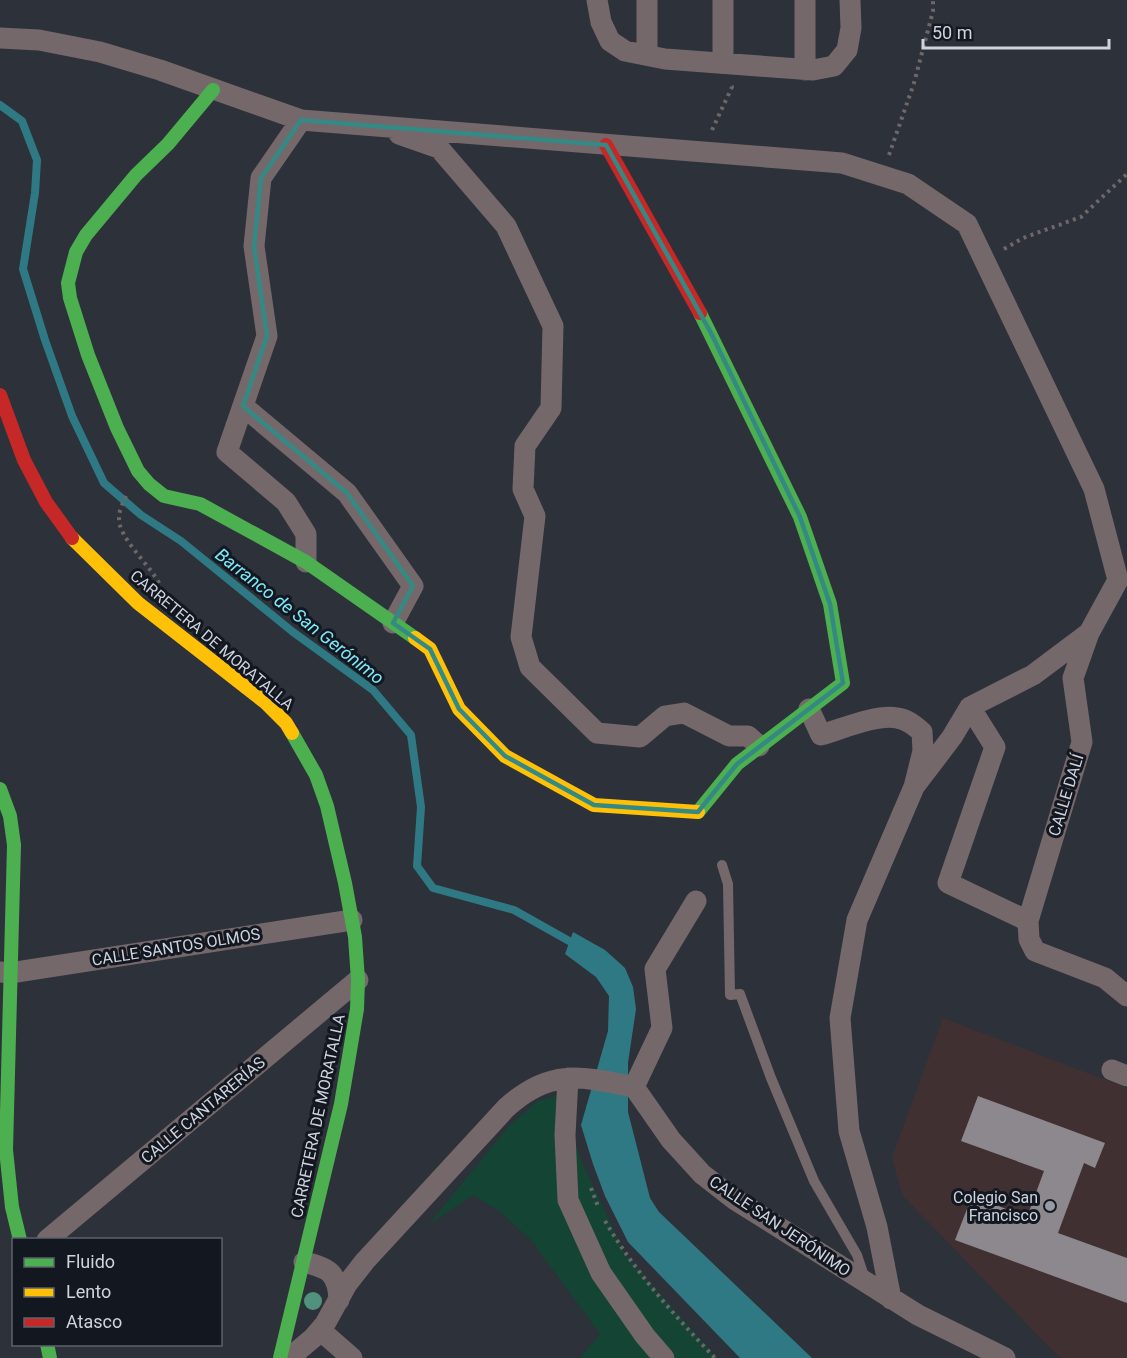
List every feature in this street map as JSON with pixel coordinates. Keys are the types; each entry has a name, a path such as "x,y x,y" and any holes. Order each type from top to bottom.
{"street":[{"path":"597,0 600,22 610,41 626,51 716,63 805,70 834,66 847,50 850,0"},
{"path":"647,0 647,55"},
{"path":"716,63 723,0"},
{"path":"805,0 805,70"},
{"path":"0,38 39,40 100,52 160,70 301,120 373,125 439,148 506,226 553,326 551,408 525,446 523,489 535,516 521,637 530,667 597,734 640,737 665,716 684,712 729,736 748,736 759,746"},
{"path":"213,90 168,144 136,175 86,235 70,268 68,283 70,298 88,355 117,428 138,471 164,496 200,504 306,561 430,649 459,709 505,756 594,805 698,812 737,764 843,683 830,604 800,517 711,333 606,145"},
{"path":"301,120 261,178 254,246 267,336 227,452 286,502 306,534 306,561"},
{"name":"CALLE DALÍ","path":"373,125 842,163 908,184 967,224 1094,489 1118,580 1089,633 1073,678 1082,742 1028,921"},
{"name":"CARRETERA DE MORATALLA","path":"0,395 24,460 46,502 74,540 138,603 266,703 286,723 316,775 327,806 352,920 358,980 349,1063 311,1264 293,1307 280,1358"},
{"path":"243,406 347,493 412,586 393,623"},
{"path":"914,787 952,737 970,707 1033,675 1089,633"},
{"path":"970,707 995,747 948,883 1028,921 1029,939 1035,951 1105,978 1127,996"},
{"path":"809,708 821,735 875,719 897,717 914,724 922,732 923,751 914,787 857,920 840,1018 849,1131 877,1227 891,1299"},
{"path":"0,789 11,815 14,845 5,972 6,1150 10,1198 20,1238"},
{"path":"289,1358 320,1330 347,1284 365,1261 520,1095 539,1084 568,1078 594,1079 631,1086 662,1028 655,969 696,901"},
{"name":"CALLE SANTOS OLMOS","path":"5,972 352,920"},
{"name":"CALLE CANTARERÍAS","path":"48,1238 358,980"},
{"path":"568,1078 565,1135 568,1200 601,1273 645,1336 664,1358"},
{"name":"CALLE SAN JERÓNIMO","path":"631,1086 670,1140 702,1174 734,1199 918,1315 1005,1358"},
{"path":"311,1264 344,1265 365,1261"},
{"path":"311,1264 333,1274 339,1290 339,1299"},
{"path":"293,1307 292,1324 295,1332 308,1336 320,1330"},
{"path":"320,1330 351,1358"}],"lane":[{"path":"722,865 728,884 730,995 740,994 771,1078 814,1181 857,1255 866,1283"}],"path":[{"path":"882,176 914,83 933,11 933,0"},
{"path":"702,153 732,87 710,76 716,63"},
{"path":"985,260 1023,238 1081,217 1127,174"},
{"path":"119,514 120,526 160,586 162,607 159,618"},
{"path":"588,1179 603,1217 625,1254 672,1312 715,1358"}],"highlighted area":[{"path":"301,120 606,145 711,333 800,517 830,604 843,683 737,764 698,812 594,805 505,756 459,709 430,649 393,623 413,586 347,493 243,406 267,336 254,246 261,178"}],"shaded area":[{"path":"943,1018 1127,1088 1127,1358 1063,1358 1057,1355 902,1195 892,1157"}],"green space":[{"path":"561,1094 581,1160 625,1254 717,1358 580,1358 600,1334 530,1239 499,1211 473,1195 428,1225 508,1127 538,1101"}],"water":[{"path":"573,932 605,950 625,968 633,987 636,1009 628,1063 628,1112 650,1198 659,1212 812,1358 740,1358 628,1242 605,1196 581,1125 608,1031 609,996 596,977 565,954"}],"building":[{"name":"Colegio San Francisco","path":"978,1096 1105,1143 1095,1168 1084,1163 1058,1233 1127,1258 1127,1303 955,1240 972,1196 1027,1217 1044,1171 961,1141"}],"waterway":[{"name":"Barranco de San Gerónimo","path":"0,105 22,121 37,160 35,193 23,269 72,416 104,483 141,515 181,541 293,632 373,690 411,735 421,807 417,866 433,888 514,910 578,946"}],"traffic: fast":[{"path":"213,90 168,144 136,175 86,235 76,252 68,283 70,298 88,355 117,428 138,471 149,484 164,496 200,504 306,562 415,638"},
{"path":"698,812 737,764 843,683 830,604 800,517 700,313"},
{"path":"280,1358 341,1104 357,1009 358,980 355,937 327,806 316,775 292,733"},
{"path":"0,789 10,816 14,845 6,1150 12,1207 20,1238"},
{"path":"47,1346 50,1358"}],"traffic: slow":[{"path":"72,538 138,603 266,703 286,723 292,733"},
{"path":"415,638 430,649 459,709 505,756 594,805 698,812"}],"traffic: jam":[{"path":"606,145 700,313"},
{"path":"0,395 24,460 46,502 72,538"}],"place":[{"name":"Colegio San Francisco","path":"1050,1206"}]}
